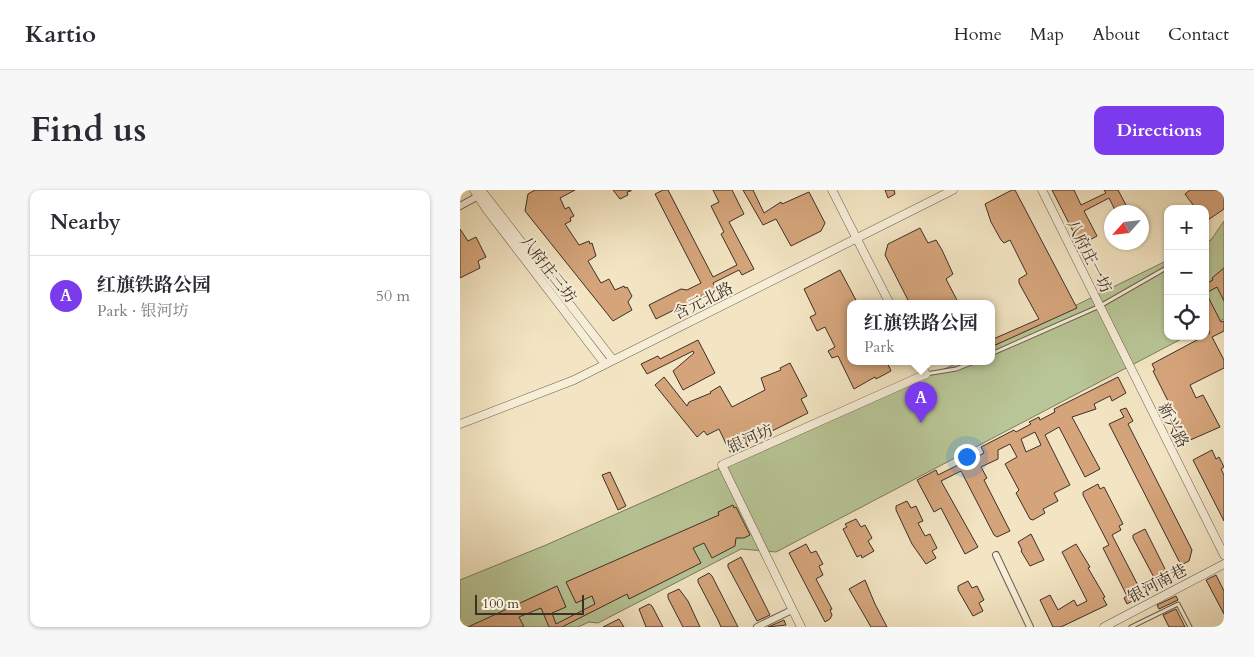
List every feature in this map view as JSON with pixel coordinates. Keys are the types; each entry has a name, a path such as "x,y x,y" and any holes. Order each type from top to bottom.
{"street":[{"path":"460,206 479,193 491,190"},
{"path":"832,190 888,300"},
{"name":"含元北路","path":"460,424 574,380 953,190"},
{"name":"八府庄一坊","path":"1042,190 1100,306"},
{"name":"八府庄三坊","path":"479,193 613,360"},
{"name":"八府庄三坊","path":"479,193 605,364"},
{"name":"新兴路","path":"1100,306 1224,555"},
{"path":"921,365 926,374"},
{"name":"银河坊","path":"801,627 722,466 926,374"},
{"path":"996,556 1030,627"},
{"name":"银河南巷","path":"1104,627 1224,564"},
{"path":"757,627 792,610"}],"lane":[{"path":"995,352 1100,306 1164,269"},
{"path":"926,374 956,370 967,365"},
{"path":"1131,627 1178,604 1190,627"}],"green space":[{"path":"1224,221 1224,319 1209,326 1209,241"},
{"path":"1164,262 1164,340 1179,340 776,552 741,549 598,623 589,622 578,627 460,627 460,580 546,545 953,365 995,365 995,345"}],"building":[{"path":"535,190 575,190 560,198 565,209 569,207 574,216 570,218 571,221 565,224 579,245 589,241 590,244 592,243 596,256 588,261 601,283 609,279 615,290 624,286 625,288 627,287 632,296 628,302 632,310 613,321 525,211 528,194"},
{"path":"613,190 631,191 627,192 628,195 620,199"},
{"path":"668,190 713,277 737,265 721,234 724,232 711,206 719,202 713,190 732,190 744,214 729,222 754,269 742,275 739,270 713,283 716,289 656,319 649,305 681,289 687,290 701,283 655,194"},
{"path":"743,190 753,190 764,213 781,202 782,204 809,192 825,223 821,231 791,246 776,219 763,225"},
{"path":"885,190 894,190 895,194 888,198"},
{"path":"1015,190 1077,308 995,345 995,338 1039,319 1019,283 1019,279 1027,274 1010,240 1004,243 1001,240 991,222 985,204"},
{"path":"1052,190 1074,190 1081,205 1106,193 1104,190 1118,190 1126,205 1112,205 1109,198 1084,211 1097,236 1080,245"},
{"path":"1190,190 1224,190 1224,209 1209,219 1209,205 1193,205 1185,194"},
{"path":"920,228 928,243 936,240 953,274 946,279 957,300 908,300 885,255 888,244"},
{"path":"460,229 468,241 476,237 486,257 478,261 480,268 460,278"},
{"path":"1224,268 1224,301 1217,287 1209,291 1209,282 1213,280 1212,278"},
{"path":"840,270 856,300 847,300 847,365 888,365 891,371 876,379 875,377 854,389 838,356 832,358 828,351 835,347 825,327 817,331 810,317 816,314 804,289"},
{"path":"1209,299 1221,322 1224,321 1224,331 1212,337 1224,360 1224,368 1190,385 1196,398 1203,395 1220,427 1188,441 1153,371 1155,370 1152,364 1197,340 1209,340"},
{"path":"698,340 715,373 683,390 673,371 694,353 693,351 647,374 641,364 658,356 660,359"},
{"path":"790,363 807,396 801,399 808,413 730,452 719,429 707,435 704,431 697,437 655,385 664,377 687,406 689,402 711,393 720,386 732,407 765,390 761,378 781,370 780,368"},
{"path":"1118,377 1126,393 1112,401 1110,396 1094,404 1096,409 1072,417 1100,469 1085,477 1059,427 1045,435 1070,485 1054,493 1058,501 1043,509 1045,513 1033,520 1030,519 1016,493 1019,490 1005,464 1017,457 1010,444 998,450 998,459 981,467 987,478 984,480 1010,531 997,537 994,535 961,471 941,481 978,547 965,554 941,508 934,512 917,480 936,470 938,475 958,465 958,461 971,454 973,459 984,453 981,447 1014,430 1016,432 1039,417 1040,420 1055,412 1054,409","holes":["1035,432 1041,445 1026,452 1021,439"]},
{"path":"1126,408 1133,421 1128,424 1192,550 1189,561 1181,565 1109,424 1124,417 1120,410"},
{"path":"1212,450 1216,459 1219,457 1224,467 1221,469 1224,475 1224,521 1193,460"},
{"path":"610,472 626,506 618,510 602,475"},
{"path":"1098,484 1100,489 1104,487 1123,524 1119,526 1121,530 1112,535 1143,595 1127,604 1124,598 1127,596 1103,548 1109,545 1083,495 1083,492"},
{"path":"907,501 911,508 916,506 923,521 918,523 925,536 930,534 937,548 932,551 936,558 926,564 912,544 896,510 896,506"},
{"path":"733,505 734,508 736,507 750,535 744,538 736,538 735,546 712,558 704,543 693,548 701,563 629,599 627,594 562,627 549,627 541,608 519,617 524,627 468,627 557,586 566,607 552,613 556,624 595,604 592,596 576,603 566,582 719,515 718,512"},
{"path":"856,519 861,527 865,525 872,538 868,541 874,551 862,558 861,555 857,557 843,529 847,527 845,524"},
{"path":"1145,529 1170,579 1158,585 1133,538 1133,535"},
{"path":"1031,534 1044,560 1030,566 1018,542"},
{"path":"806,544 811,553 816,551 823,564 819,566 823,575 816,579 832,609 830,610 832,615 830,619 825,622 789,553"},
{"path":"1076,544 1090,567 1088,568 1105,597 1103,598 1107,605 1061,627 1053,627 1040,600 1050,595 1058,610 1074,600 1077,606 1087,601 1062,552"},
{"path":"741,557 770,615 757,621 728,567 728,564"},
{"path":"709,573 738,627 721,627 698,582 698,579"},
{"path":"1216,575 1224,591 1224,614 1206,580"},
{"path":"865,580 887,627 871,627 849,589"},
{"path":"968,581 972,588 977,586 984,600 979,603 983,611 973,616 958,590 958,586"},
{"path":"679,589 688,601 700,627 683,627 668,598 668,594"},
{"path":"1176,596 1178,600 1159,609 1157,605"},
{"path":"649,604 652,606 663,627 646,627 639,609"},
{"path":"1176,609 1185,627 1169,627 1163,615"},
{"path":"619,619 624,627 603,627"},
{"path":"784,620 786,625 768,627"}],"place":[{"name":"红旗铁路公园","path":"921,423"}]}
